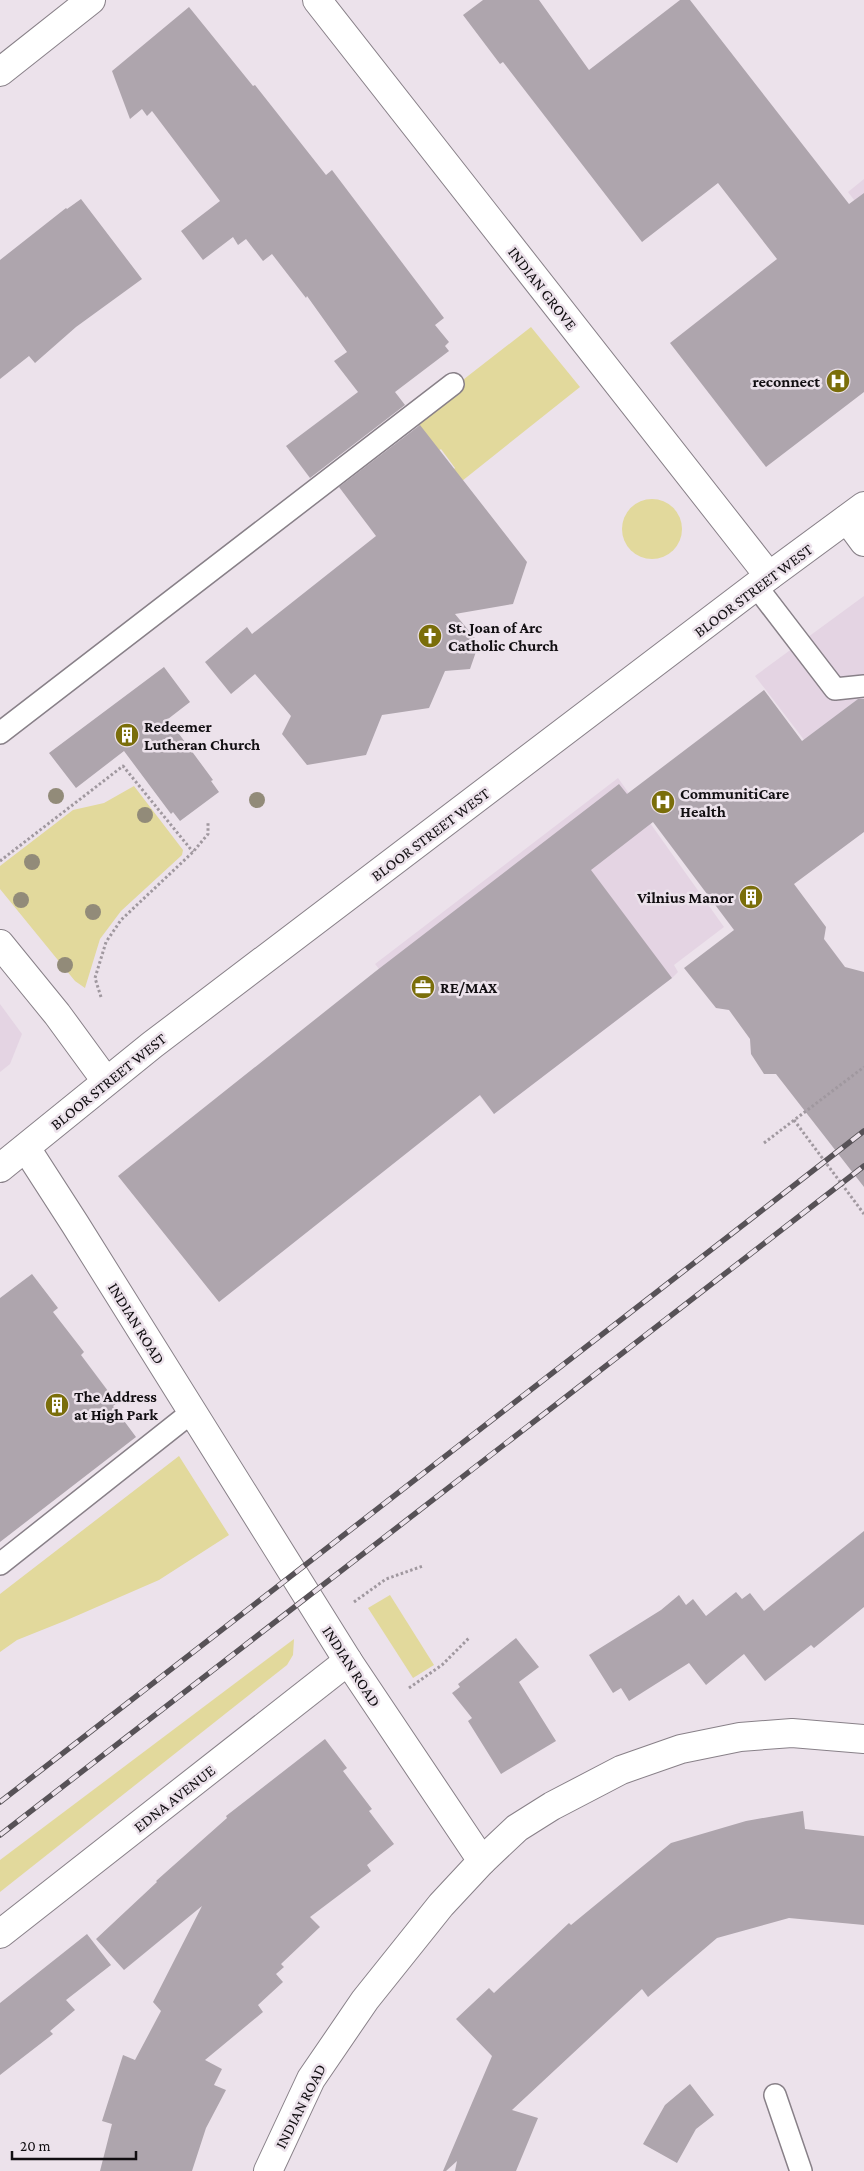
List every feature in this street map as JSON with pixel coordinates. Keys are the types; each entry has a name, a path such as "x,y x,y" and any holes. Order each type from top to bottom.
{"street":[{"path":"0,72 91,0"},
{"name":"INDIAN GROVE","path":"316,0 762,581"},
{"path":"856,513 864,542"},
{"name":"BLOOR STREET WEST","path":"0,1168 106,1081 762,581 856,513"},
{"path":"0,944 57,1014 106,1081"},
{"name":"INDIAN ROAD","path":"26,1148 348,1661 482,1861 441,1905 365,2000 311,2079 268,2171"},
{"name":"EDNA AVENUE","path":"0,1934 348,1661"},
{"path":"482,1861 517,1828 552,1806 621,1770 681,1749 740,1737 792,1733 862,1734"}],"lane":[{"path":"0,733 453,384"},
{"path":"762,581 835,689 864,686"},
{"path":"0,1564 192,1412"},
{"path":"775,2095 802,2171"}],"path":[{"path":"0,861 123,766 192,852"},
{"path":"101,997 95,978 106,942 121,920 192,852 208,834 208,822"},
{"path":"764,1143 864,1067"},
{"path":"794,1120 864,1214"},
{"path":"354,1602 386,1579 424,1566"},
{"path":"408,1688 442,1665 470,1637"}],"shaded area":[{"path":"864,179 864,213 848,192"},
{"path":"531,327 580,387 462,481 441,449 438,451 414,418"},
{"path":"646,499 658,499 669,504 677,512 682,523 680,541 669,554 658,559 646,559 635,554 627,546 622,535 622,523 627,512 635,504"},
{"path":"864,596 864,818 755,676"},
{"path":"618,778 724,927 674,965 678,972 672,978 494,1114 375,964"},
{"path":"134,786 183,850 182,855 121,911 100,939 85,988 75,981 0,889 0,866 73,810 104,803"},
{"path":"0,1004 22,1034 10,1064 0,1072"},
{"path":"179,1456 229,1535 159,1580 17,1640 0,1652 0,1594"},
{"path":"390,1595 434,1665 413,1678 368,1608"},
{"path":"294,1639 293,1655 287,1665 0,1892 0,1860"}],"building":[{"path":"483,0 539,0 589,70 680,0 690,0 849,204 864,193 864,392 766,467 670,343 777,259 718,183 642,242 503,62 500,64 463,15"},
{"path":"189,7 253,86 255,85 326,175 332,170 444,318 435,325 449,342 445,346 449,351 395,392 405,405 310,478 286,446 358,392 334,361 347,352 307,296 306,298 272,254 263,261 246,239 238,245 233,237 203,260 181,231 220,201 152,111 147,116 142,109 130,119 112,71"},
{"path":"81,199 142,279 76,327 35,363 29,356 0,379 0,260 66,208"},
{"path":"420,425 527,562 513,604 455,614 479,643 470,669 445,671 429,708 382,715 366,755 307,765 282,734 291,716 255,674 231,694 205,662 247,627 252,634 376,536 339,487"},
{"name":"Redeemer Lutheran Church","path":"164,667 190,702 168,719 213,780 211,781 219,792 180,821 173,812 171,814 124,751 76,788 49,753"},
{"path":"764,690 802,741 858,699 864,699 864,832 794,884 826,927 824,939 845,967 864,972 864,1187 776,1074 764,1074 751,1054 750,1039 729,1010 716,1008 684,968 734,930 653,822 591,870 672,978 494,1114 480,1095 219,1302 118,1176 376,971 619,784 627,794"},
{"name":"The Address at High Park","path":"32,1274 58,1308 53,1312 84,1352 81,1355 117,1403 113,1406 136,1437 0,1542 0,1298"},
{"path":"864,1531 864,1607 814,1648 811,1645 765,1681 744,1654 706,1685 689,1663 629,1701 621,1688 613,1693 589,1655 661,1610 679,1595 686,1605 693,1599 706,1616 736,1592 742,1599 750,1593 764,1611"},
{"path":"516,1638 539,1667 519,1682 556,1741 501,1774 468,1721 472,1718 452,1693 460,1687 458,1684"},
{"path":"325,1739 347,1768 343,1771 372,1809 369,1811 394,1844 367,1865 371,1871 310,1917 320,1927 281,1964 284,1967 276,1974 283,1982 258,2005 263,2012 205,2060 222,2069 214,2085 226,2090 206,2128 192,2171 100,2171 112,2124 102,2121 123,2055 135,2060 161,2011 153,2002 202,1906 124,1970 96,1939 156,1881 227,1818 226,1816"},
{"path":"803,1811 805,1829 864,1836 864,1925 789,1918 717,1938 648,1997 642,1989 512,2110 538,2118 516,2171 455,2171 457,2161 446,2171 443,2171 492,2056 456,2019 489,1988 494,1993 569,1923 571,1925 671,1843 746,1821"},
{"path":"87,1934 111,1965 66,2000 75,2010 50,2031 53,2034 0,2075 0,2003"},
{"path":"690,2084 714,2115 696,2129 677,2163 643,2144 665,2105"}],"railway":[{"path":"0,1802 864,1131"},
{"path":"0,1835 864,1166"}],"place":[{"name":"reconnect","path":"838,381"},
{"name":"St. Joan of Arc Catholic Church","path":"430,636"},
{"name":"Redeemer Lutheran Church","path":"127,735"},
{"name":"CommunitiCare Health","path":"663,802"},
{"name":"Vilnius Manor","path":"751,897"},
{"name":"RE/MAX","path":"423,987"},
{"name":"The Address at High Park","path":"57,1405"}]}
